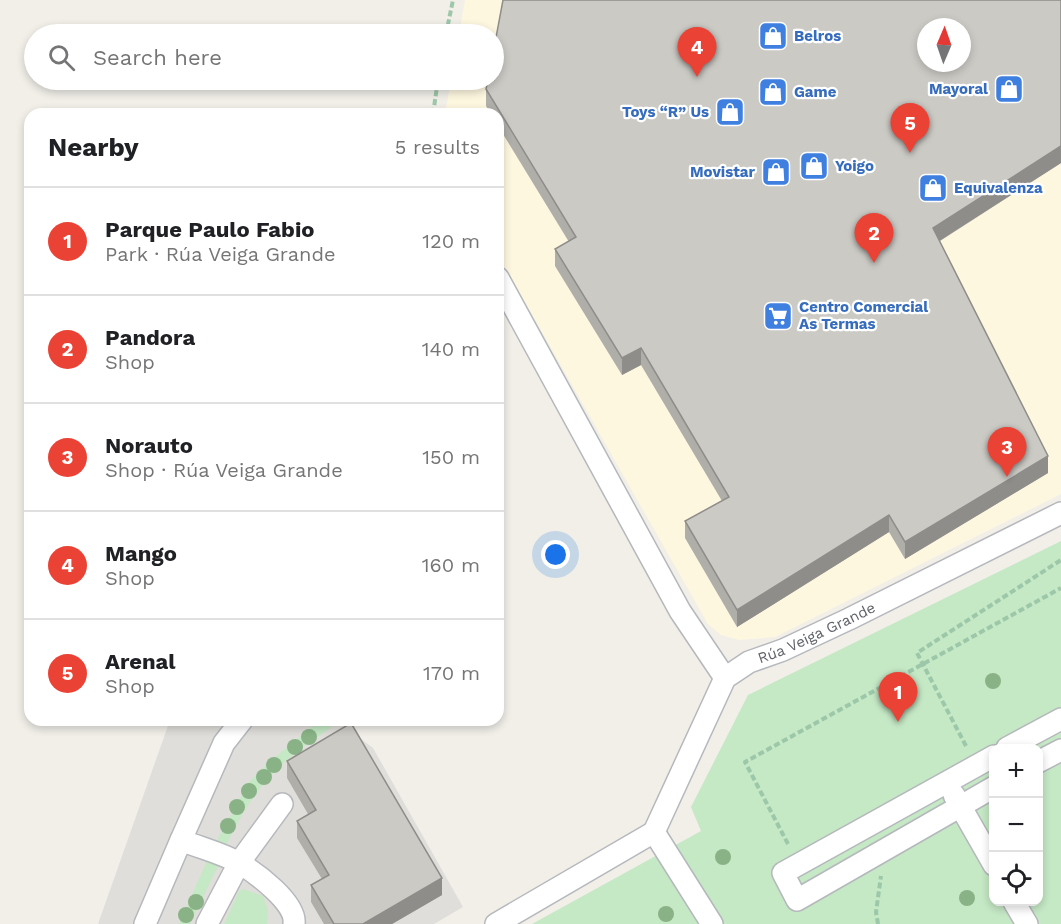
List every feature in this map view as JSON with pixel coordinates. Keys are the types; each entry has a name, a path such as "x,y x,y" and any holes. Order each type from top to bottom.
{"street":[{"path":"496,924 654,832 725,678 680,611 504,289"},
{"name":"Rúa Veiga Grande","path":"725,678 750,662 783,650 840,623 1061,513"},
{"path":"1014,744 1061,719"},
{"path":"145,924 224,743 237,726"},
{"path":"1043,759 1061,750"},
{"path":"989,758 783,873 797,900 989,789"},
{"path":"946,782 989,858"},
{"path":"207,924 239,863 282,804"},
{"path":"654,832 712,924"},
{"path":"182,840 239,863 286,900 294,924"},
{"path":"1016,906 1027,924"}],"path":[{"path":"448,24 453,0"},
{"path":"434,108 437,90"},
{"path":"966,746 917,653 1061,560"},
{"path":"788,844 745,762 1061,588"},
{"path":"878,924 876,912 881,876"}],"shaded area":[{"name":"Centro Comercial As Termas","path":"465,0 1061,0 1061,494 775,637 739,640 721,635 708,624 504,266 504,108 446,108 449,90 504,90 504,24 461,24"},
{"path":"168,726 344,726 373,748 463,907 434,924 98,924"}],"green space":[{"path":"1061,541 1061,924 532,924 701,831 691,807 748,695"},
{"path":"313,726 332,727 295,753 268,779 256,793 224,849 216,842 249,782"},
{"path":"207,861 218,866 190,924 179,924"},
{"path":"243,889 263,896 268,910 267,924 224,924 239,891"}],"building":[{"name":"Centro Comercial As Termas","path":"503,0 1061,0 1061,146 933,228 1048,456 905,542 889,515 737,610 685,521 729,497 641,348 622,358 555,249 576,237 504,119 504,108 498,108 487,90 504,90 504,24 498,24"},
{"path":"346,726 353,726 442,878 363,924 334,924 311,885 329,875 297,821 316,810 287,761"}],"place":[{"name":"Belros","path":"773,36"},
{"name":"Mango","path":"697,77"},
{"name":"Mayoral","path":"1009,89"},
{"name":"Game","path":"773,92"},
{"name":"Toys “R” Us","path":"730,112"},
{"name":"Arenal","path":"910,153"},
{"name":"Yoigo","path":"814,166"},
{"name":"Movistar","path":"776,172"},
{"name":"Equivalenza","path":"933,188"},
{"name":"Pandora","path":"874,263"},
{"name":"Centro Comercial As Termas","path":"778,316"},
{"name":"Norauto","path":"1007,477"},
{"name":"Parque Paulo Fabio","path":"898,722"}]}
